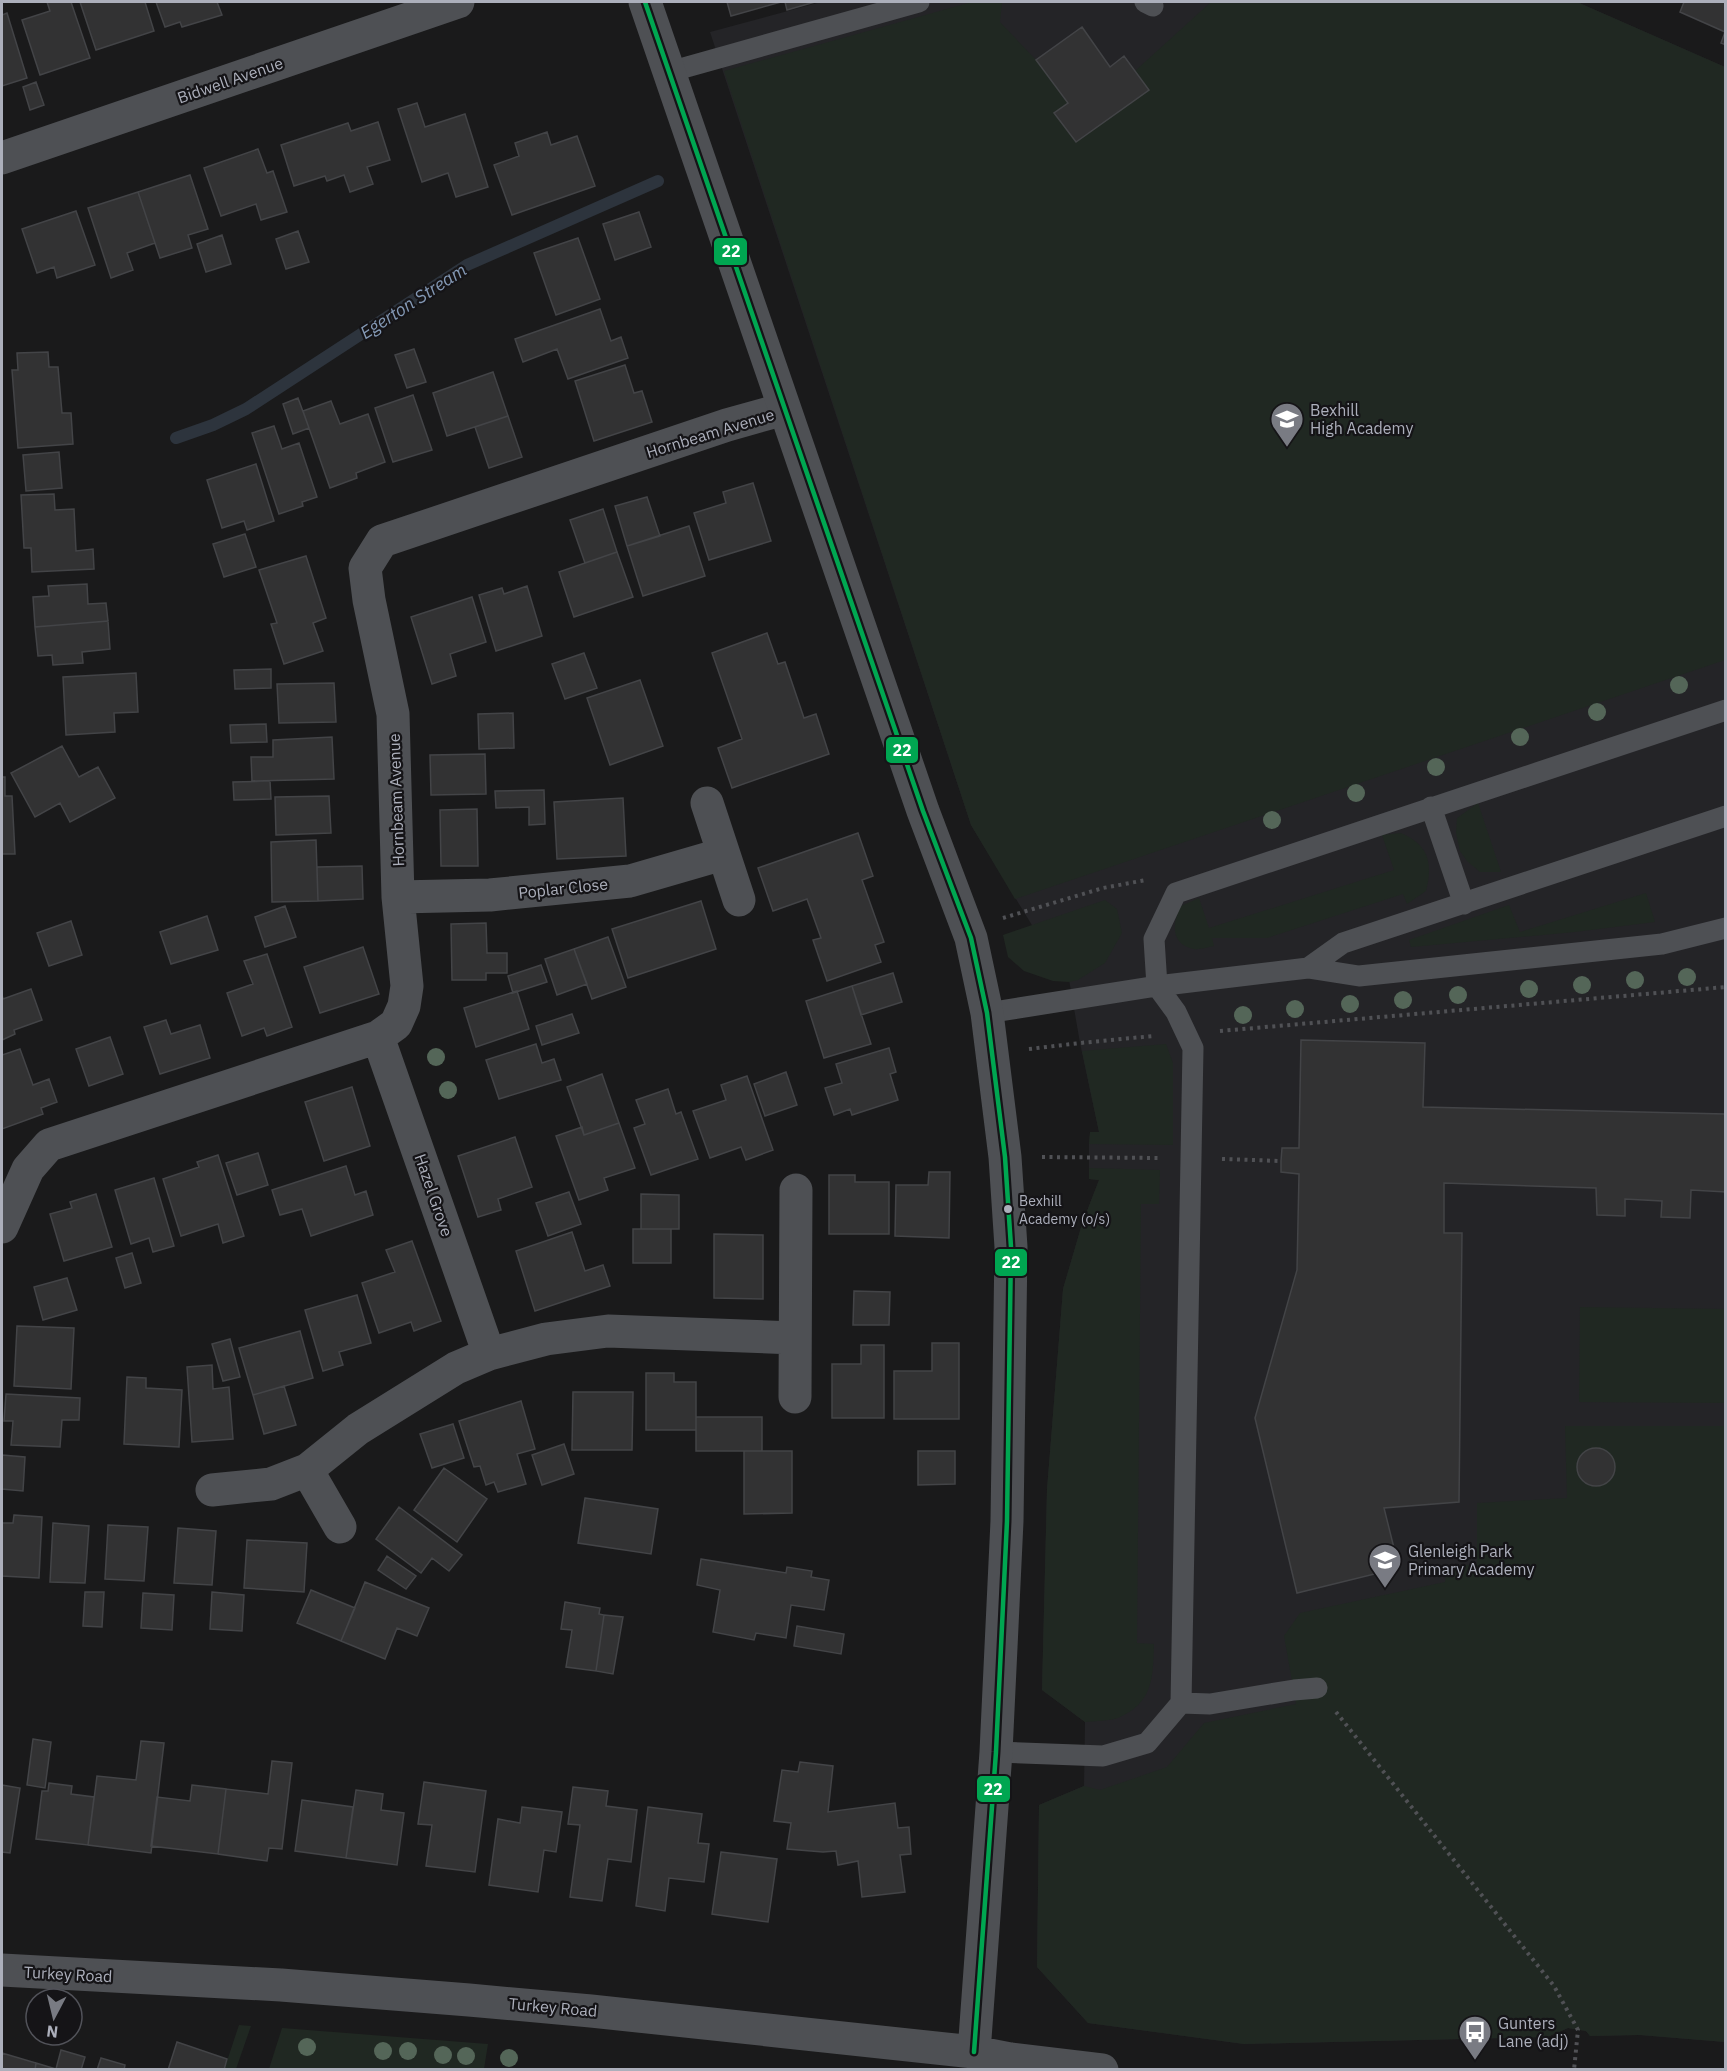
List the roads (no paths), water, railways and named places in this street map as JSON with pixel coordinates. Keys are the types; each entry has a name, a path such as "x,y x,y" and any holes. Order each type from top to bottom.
{"street":[{"name":"Bidwell Avenue","path":"2,158 458,2"},
{"path":"645,2 923,811 967,928 987,1013 1005,1157 1011,1247 1011,1335 1007,1521 996,1752 974,2052"},
{"name":"Hornbeam Avenue","path":"2,1227 28,1169 49,1145 378,1037 396,1024 404,1006 407,986 398,897 393,714 369,600 365,568 382,541 727,425 784,409"},
{"path":"707,803 739,900"},
{"name":"Poplar Close","path":"398,897 490,895 630,881 723,854"},
{"name":"Hazel Grove","path":"378,1037 489,1354"},
{"path":"795,1397 796,1190"},
{"path":"212,1491 271,1484 307,1470 358,1430 456,1368 489,1354 546,1339 608,1331 795,1338"},
{"path":"307,1470 340,1527"},
{"name":"Turkey Road","path":"2,1970 281,1985 602,2012 974,2052 1010,2059 1102,2070"}],"lane":[{"path":"669,72 919,2"},
{"path":"996,1752 1103,1756 1147,1743 1181,1703 1193,1048 1176,1012 1157,986 1154,939 1176,893 1725,710"},
{"path":"1431,807 1464,904"},
{"path":"1308,968 1343,943 1725,816"},
{"path":"987,1013 1157,986 1308,968 1359,976 1662,944 1725,928"},
{"path":"1181,1703 1210,1704 1317,1688"}],"waterway":[{"name":"Egerton Stream","path":"176,438 213,425 246,409 467,265 658,181"}],"place":[{"name":"Bexhill High Academy","path":"1287,448"},
{"name":"Bexhill Academy (o/s)","path":"1008,1209"},
{"name":"Glenleigh Park Primary Academy","path":"1385,1589"},
{"name":"Gunters Lane (adj)","path":"1475,2061"}]}
